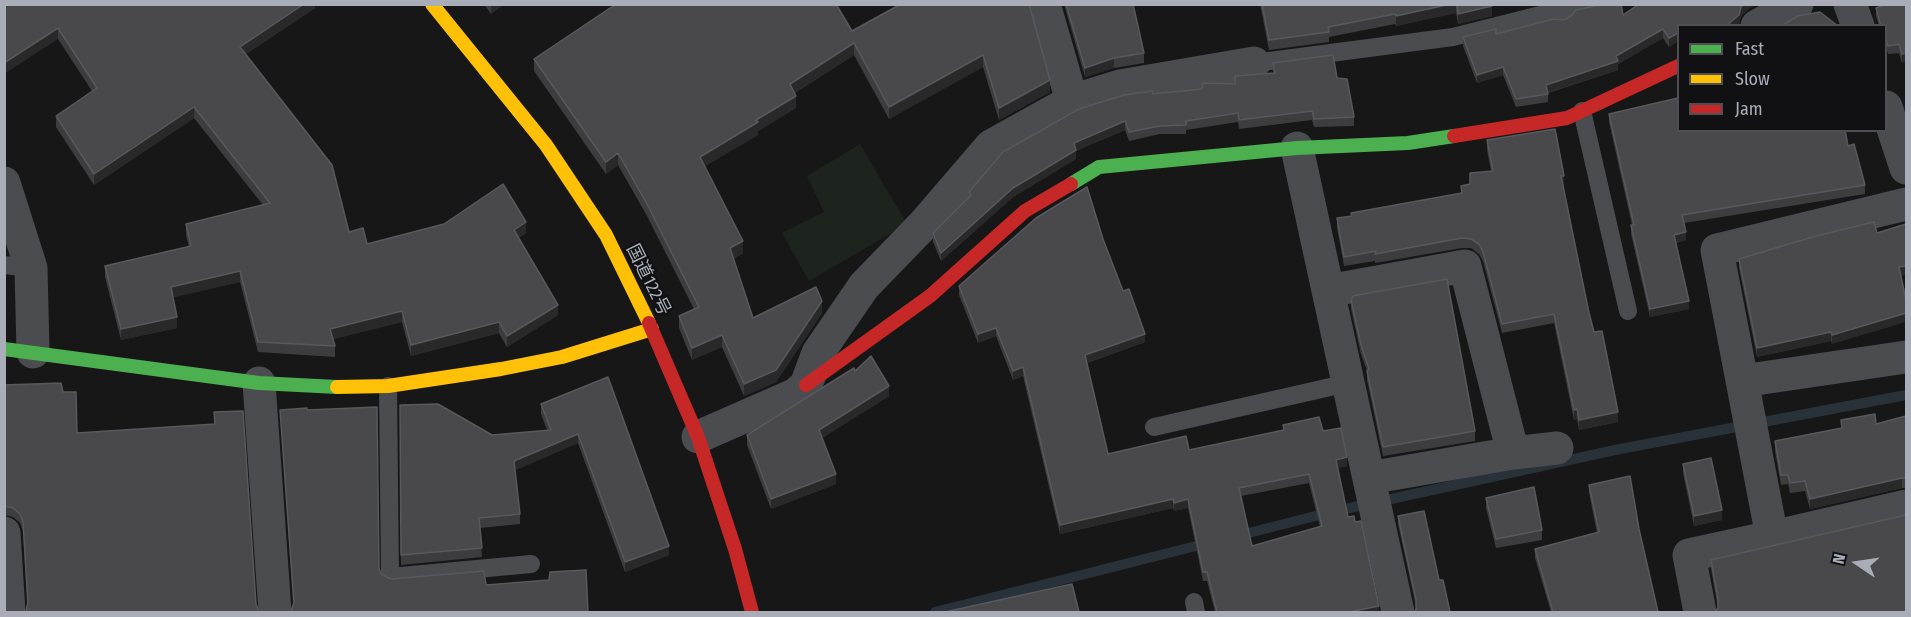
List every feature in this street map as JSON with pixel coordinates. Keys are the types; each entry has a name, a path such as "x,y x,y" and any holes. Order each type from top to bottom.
{"main road":[{"name":"国道122号","path":"432,4 546,145 606,235 652,329 698,437 735,549 752,612"},
{"path":"806,385 930,296 1025,211 1099,167 1297,148 1408,142 1567,118 1677,66"},
{"path":"19,350 259,383 334,387 388,386 490,371 562,357 652,329"}],"street":[{"path":"1044,4 1072,101"},
{"path":"1761,24 1797,4"},
{"path":"1850,4 1857,24"},
{"path":"698,437 796,394 806,385 818,353 864,286 924,224 991,146 1072,101 1120,86 1254,63"},
{"path":"1887,110 1906,168"},
{"path":"1297,148 1398,612"},
{"path":"4,183 18,266 19,350"},
{"path":"1772,537 1717,250 1906,204"},
{"path":"1328,291 1465,266 1513,453"},
{"path":"1747,410 1906,357"},
{"path":"259,383 275,612"},
{"path":"1372,492 1513,453 1557,448"},
{"path":"1700,612 1689,555 1906,506"},
{"path":"4,533 9,612"}],"lane":[{"path":"1254,63 1453,37 1559,7 1592,4"},
{"path":"1582,111 1628,311"},
{"path":"1154,427 1348,383"},
{"path":"388,386 390,577 531,564"}],"shaded area":[{"path":"860,144 907,224 809,281 782,233 824,212 807,176"}],"building":[{"path":"4,4 304,4 240,47 332,165 349,232 363,228 367,244 444,224 503,184 526,222 514,230 558,305 507,336 499,322 411,345 402,311 330,329 335,346 258,342 240,271 171,287 177,317 121,329 105,266 191,246 186,224 270,203 194,107 94,174 56,116 97,88 58,28 4,63"},
{"path":"616,4 836,4 852,31 901,4 1029,4 1050,80 999,108 983,55 889,107 854,43 790,84 796,96 700,157 743,241 730,248 753,318 816,287 822,301 776,370 744,384 722,335 692,348 679,316 699,307 647,204 618,153 606,162 534,59"},
{"path":"1066,4 1133,4 1144,53 1114,58 1085,68"},
{"path":"1262,4 1451,4 1328,27 1329,32 1269,40"},
{"path":"1457,4 1492,4 1492,6 1458,14"},
{"path":"1597,4 1621,4 1623,15 1639,4 1744,4 1739,15 1728,24 1677,24 1677,34 1669,38 1663,29 1616,56 1618,61 1546,85 1548,94 1516,99 1503,67 1477,75 1463,37 1496,29 1496,34 1554,19 1564,20 1576,10"},
{"path":"1887,4 1906,4 1906,53 1902,54 1899,44 1888,46 1887,24 1880,24 1876,8"},
{"path":"1820,12 1835,24 1784,24 1798,16"},
{"path":"1333,55 1337,78 1347,79 1354,117 1314,119 1312,111 1239,120 1238,113 1186,121 1186,125 1160,126 1129,132 1125,121 1074,143 1076,150 1013,188 941,253 933,233 971,195 969,192 1003,152 1079,109 1124,95 1152,91 1153,94 1202,89 1203,83 1235,84 1235,76 1275,73 1273,63"},
{"path":"1677,98 1677,132 1845,132 1848,146 1854,144 1865,185 1682,215 1686,232 1674,235 1689,301 1650,309 1609,114"},
{"path":"1555,129 1564,176 1561,176 1589,313 1594,332 1602,331 1618,412 1579,420 1577,409 1574,410 1554,314 1502,324 1479,244 1471,239 1462,238 1375,254 1376,251 1344,257 1337,218 1352,216 1351,213 1462,193 1461,186 1470,184 1470,173 1493,171 1487,140"},
{"path":"1087,187 1103,239 1123,291 1129,289 1145,334 1085,355 1108,454 1186,436 1189,450 1284,430 1283,425 1319,417 1323,431 1341,428 1347,457 1336,460 1348,517 1354,516 1355,522 1361,521 1379,606 1349,612 1217,612 1207,572 1203,572 1188,499 1174,503 1173,499 1060,525 1023,367 1013,371 996,328 978,334 959,286 1036,218","holes":["1309,474 1322,526 1252,546 1239,488"]},
{"path":"1874,222 1877,233 1906,224 1906,266 1899,267 1906,300 1906,313 1832,335 1831,332 1757,348 1739,259 1816,236"},
{"path":"1447,279 1475,431 1383,447 1367,371 1369,369 1351,300 1353,296"},
{"path":"871,356 889,386 819,430 836,474 771,499 747,435 854,368 855,371"},
{"path":"608,377 669,546 625,562 578,434 514,461 520,514 479,518 482,548 401,555 400,405 438,404 492,435 551,430 541,404"},
{"path":"61,383 63,392 76,392 77,433 215,424 214,412 243,411 256,604 259,612 25,612 28,602 23,522 20,514 13,508 4,506 4,385"},
{"path":"377,407 379,568 381,574 391,579 484,571 486,585 549,580 550,572 586,570 588,612 291,612 294,602 280,410"},
{"path":"1875,414 1876,424 1906,416 1906,478 1810,499 1805,481 1790,483 1788,475 1781,475 1775,441 1842,428 1841,420"},
{"path":"1711,458 1722,510 1694,516 1683,464"},
{"path":"1630,476 1639,529 1658,612 1553,612 1535,549 1599,532 1589,485"},
{"path":"1534,487 1542,530 1496,539 1486,498"},
{"path":"1424,511 1439,580 1443,580 1450,612 1414,612 1416,600 1398,516"},
{"path":"1906,515 1906,612 1715,612 1718,608 1718,599 1711,560"},
{"path":"1072,584 1079,612 945,612"}],"waterway":[{"path":"1237,536 1327,513 1615,450 1906,395"},
{"path":"935,612 1208,543"}],"traffic: fast":[{"path":"1071,184 1099,167 1297,148 1408,143 1454,136"},
{"path":"4,349 259,383 337,387"}],"traffic: slow":[{"path":"432,4 546,145 606,235 649,323"},
{"path":"337,387 388,386 501,369 562,357 652,329"}],"traffic: jam":[{"path":"1454,136 1567,118 1677,66"},
{"path":"806,385 930,296 1025,211 1071,184"},
{"path":"649,323 698,437 735,549 752,612"}]}
